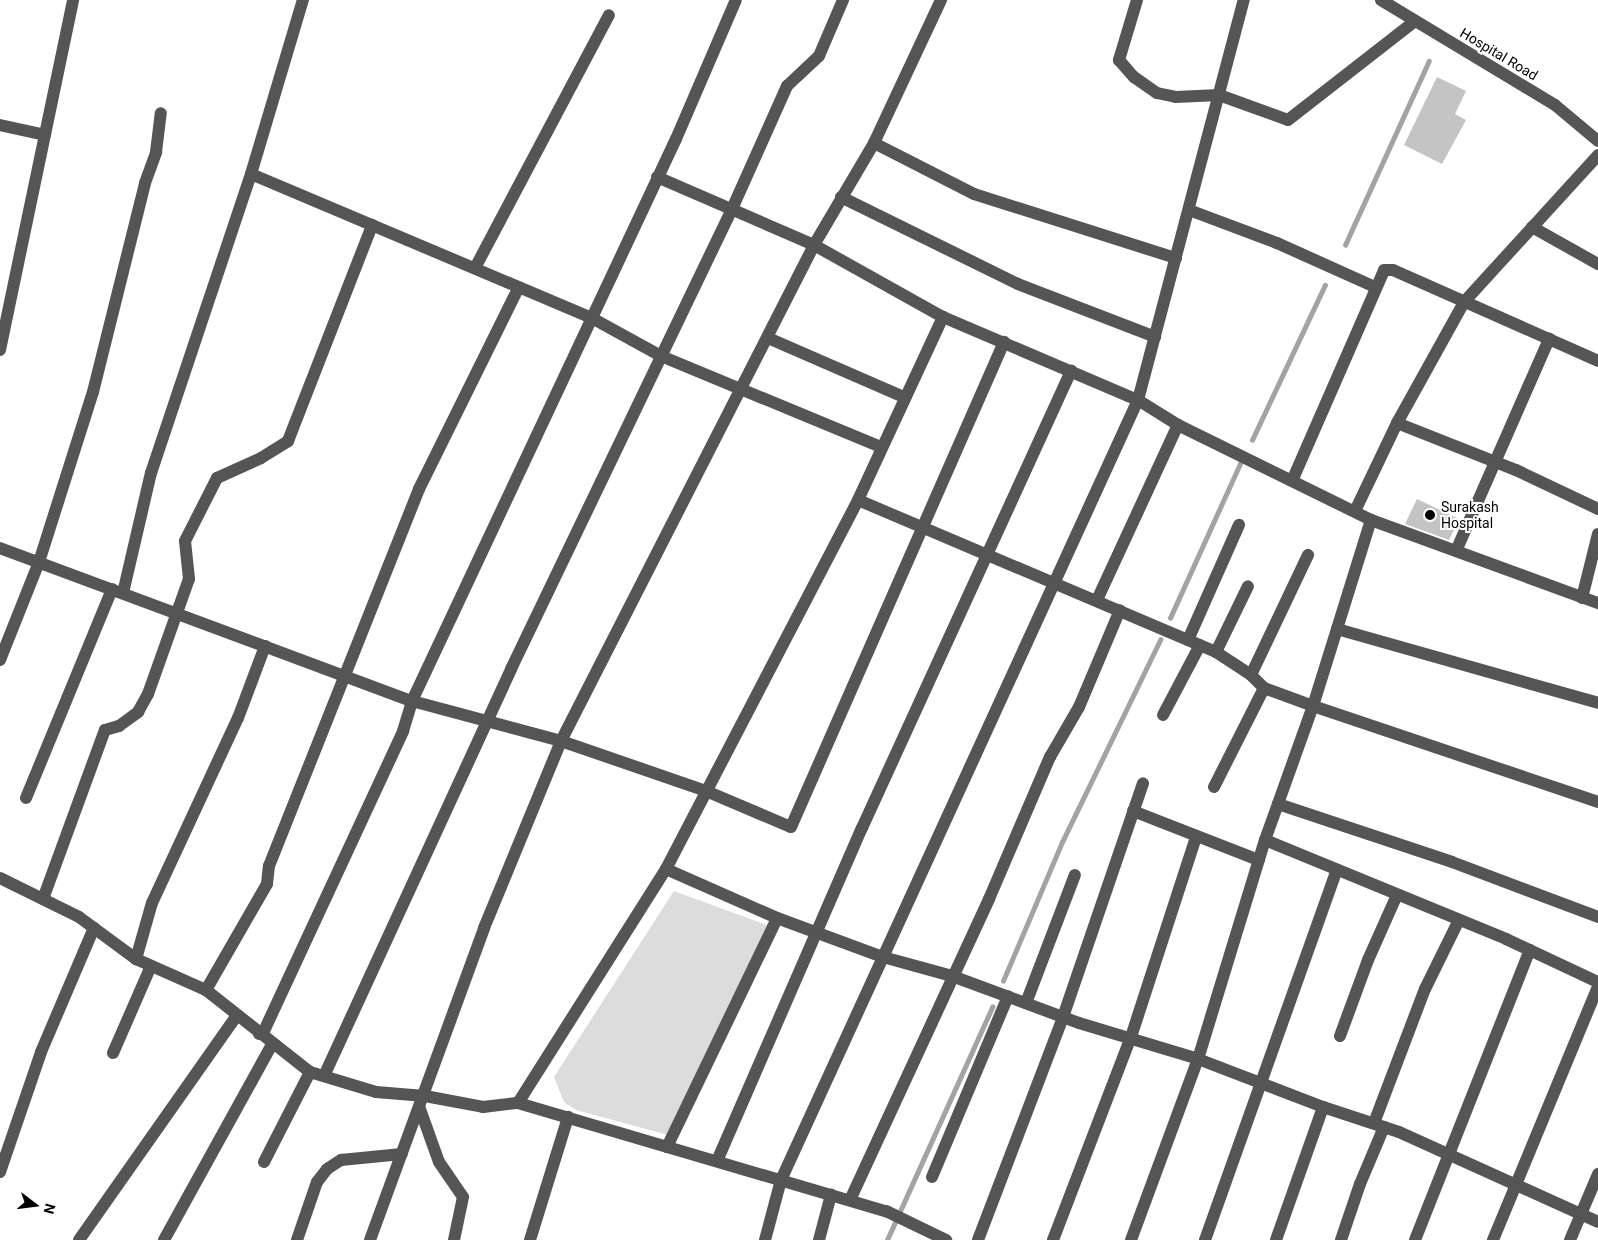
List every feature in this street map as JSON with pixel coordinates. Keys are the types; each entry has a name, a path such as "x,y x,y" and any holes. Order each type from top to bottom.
{"street":[{"path":"0,350 73,0"},
{"path":"26,798 117,591 151,473 251,174 303,0"},
{"path":"259,1034 264,1031 398,740 412,701 657,177 736,0"},
{"path":"324,1076 489,721 732,208 787,86 818,56 844,0"},
{"path":"370,1240 425,1096 484,928 561,741 814,245 874,143 941,0"},
{"path":"1137,0 1119,60 1134,78 1157,93 1176,97 1219,95 1288,120 1415,21"},
{"path":"764,1240 781,1180 1138,400 1244,0"},
{"name":"Hospital Road","path":"1381,0 1554,105 1598,141"},
{"path":"475,268 608,15"},
{"path":"0,660 38,562 93,392 145,183 156,152 161,113"},
{"path":"0,124 45,135"},
{"path":"874,143 974,194 1176,258"},
{"path":"1355,512 1397,423 1464,302 1598,155"},
{"path":"251,174 590,317 661,356 882,447"},
{"path":"657,177 814,245 943,317 1138,400 1178,425 1372,520 1598,603"},
{"path":"842,197 1018,284 1155,337"},
{"path":"1189,210 1277,243 1375,287"},
{"path":"43,899 105,730 119,726 138,712 178,614 188,579 185,541 218,478 261,458 288,441 372,225"},
{"path":"1532,227 1598,264"},
{"path":"1292,480 1384,270 1394,270 1598,361"},
{"path":"206,990 267,884 269,866 347,676 419,489 519,287"},
{"path":"518,1103 666,869 858,500 904,397 943,317"},
{"path":"768,338 904,397"},
{"path":"1456,551 1549,339"},
{"path":"0,548 412,701 561,741 706,790 791,827 925,527 1004,342"},
{"path":"717,1160 862,828 990,555 1071,371"},
{"path":"1397,423 1495,462 1598,509"},
{"path":"1097,600 1178,425"},
{"path":"858,500 1055,581 1216,652 1251,675 1264,688 1598,802"},
{"path":"1131,1240 1198,1059 1265,840 1313,706 1372,520"},
{"path":"1163,715 1194,643 1240,525"},
{"path":"1582,598 1598,534"},
{"path":"1251,675 1308,556"},
{"path":"1216,652 1248,586"},
{"path":"850,1200 1050,757 1078,707 1120,610"},
{"path":"1337,629 1598,703"},
{"path":"136,959 152,903 238,718 265,646"},
{"path":"1214,787 1264,688"},
{"path":"978,1240 1062,1017 1143,783"},
{"path":"1278,804 1452,862 1598,917"},
{"path":"1134,811 1196,837 1259,860"},
{"path":"1052,1240 1131,1037 1196,837"},
{"path":"1265,840 1530,950 1598,982"},
{"path":"666,869 777,918 883,957 952,976 1062,1017 1198,1059 1323,1107 1379,1125 1516,1182 1581,1212 1598,1222"},
{"path":"1205,1240 1262,1082 1289,996 1337,870"},
{"path":"1026,1003 1074,874"},
{"path":"0,878 79,917 136,959 206,990 259,1034 310,1072 376,1092 425,1096 483,1108 518,1103 886,1211 946,1240"},
{"path":"1340,1036 1368,960 1397,895"},
{"path":"667,1147 777,918"},
{"path":"1341,1240 1425,989 1459,920"},
{"path":"0,1172 41,1052 94,928"},
{"path":"1415,1240 1530,950"},
{"path":"113,1053 151,966"},
{"path":"1493,1240 1598,986"},
{"path":"932,1177 1008,996"},
{"path":"79,1240 237,1015"},
{"path":"164,1240 272,1044"},
{"path":"264,1162 310,1072"},
{"path":"1276,1240 1323,1107"},
{"path":"420,1109 439,1162 463,1197 454,1240"},
{"path":"530,1240 568,1118"},
{"path":"296,1240 317,1182 327,1169 341,1160 402,1154"},
{"path":"1570,1240 1598,1174"},
{"path":"819,1240 832,1195"}],"shaded area":[{"path":"674,891 767,925 668,1135 576,1110 564,1102 554,1077"}],"building":[{"path":"1437,77 1466,91 1455,114 1466,120 1442,164 1404,145"},
{"path":"1417,499 1459,519 1449,540 1405,524"}],"waterway":[{"path":"1345,245 1429,61"},
{"path":"1252,440 1325,285"},
{"path":"1170,618 1240,464"},
{"path":"1003,981 1062,842 1160,640"},
{"path":"887,1240 992,1007"}],"place":[{"name":"Surakash Hospital","path":"1430,515"}]}
